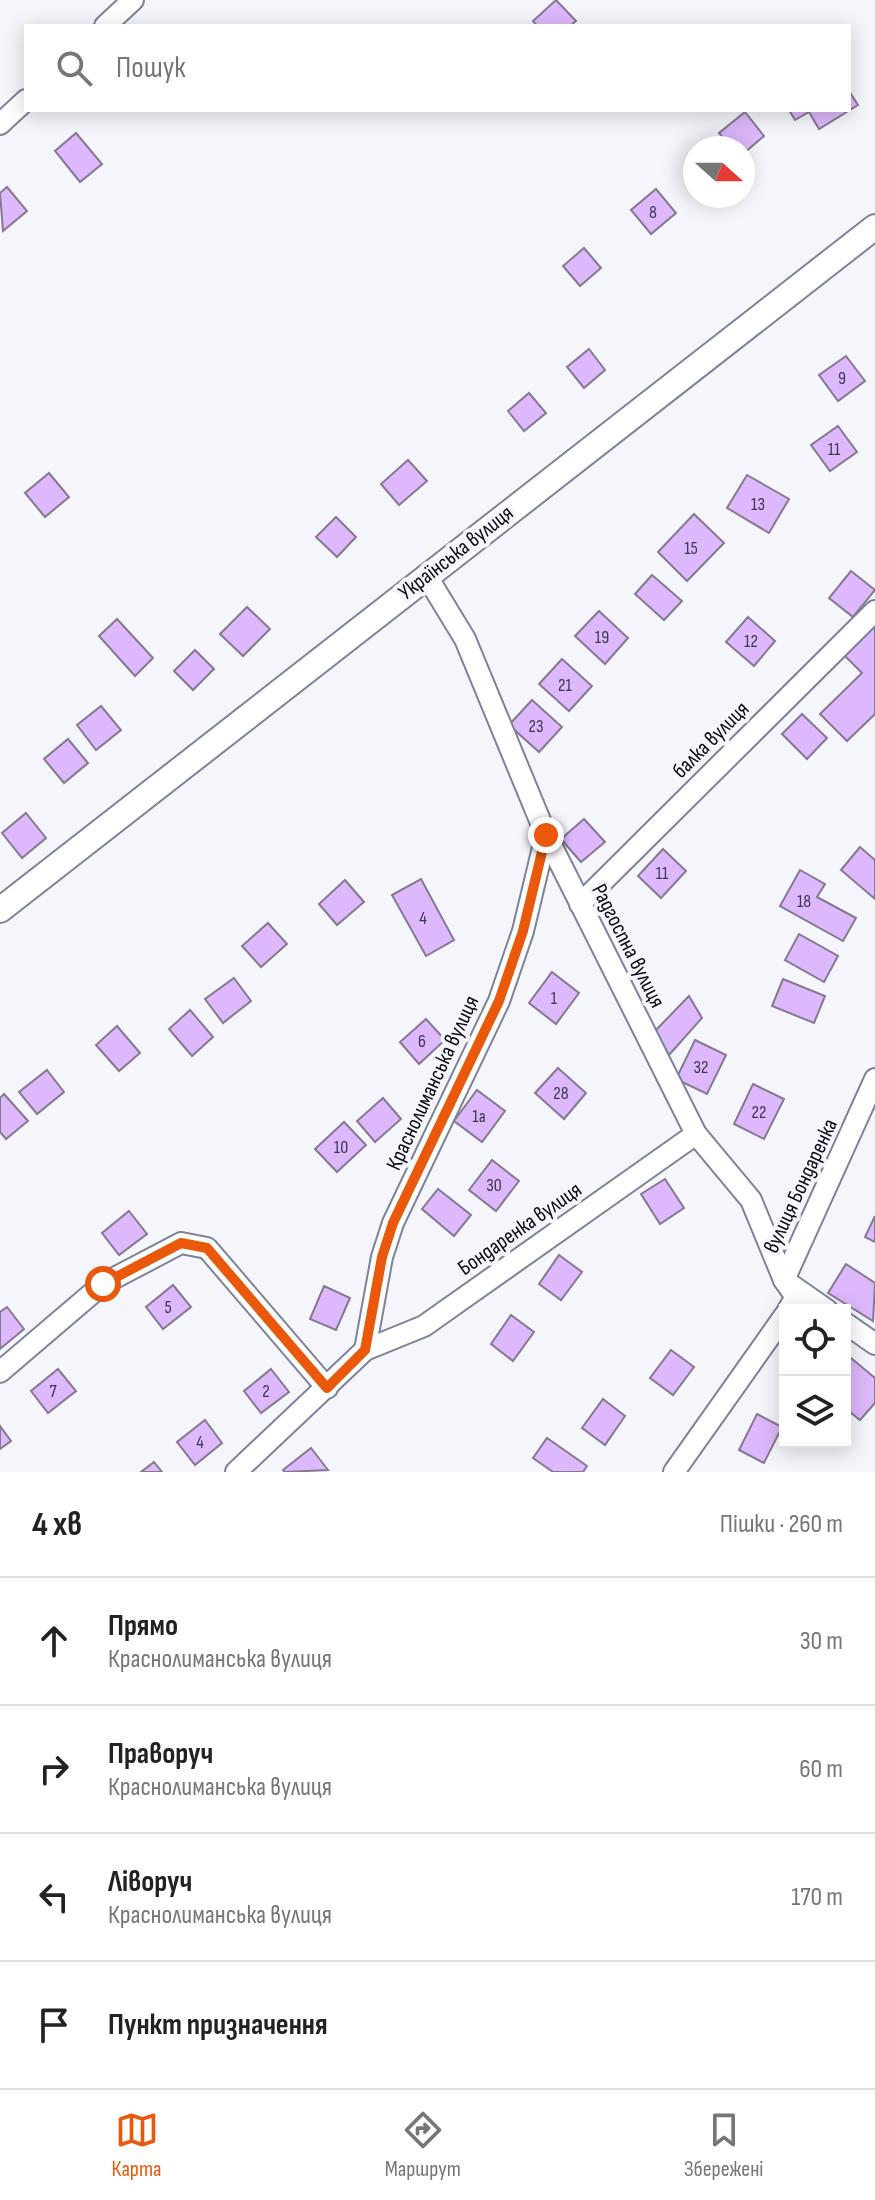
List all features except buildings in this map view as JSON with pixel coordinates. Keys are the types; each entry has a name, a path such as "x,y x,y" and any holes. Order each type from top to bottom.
{"street":[{"path":"107,24 133,0"},
{"path":"0,124 24,102"},
{"name":"Українська вулиця","path":"0,910 875,227"},
{"name":"Радгоспна вулиця","path":"426,575 465,639 546,835 696,1134 751,1200 784,1280"},
{"name":"балка вулиця","path":"580,904 875,611"},
{"name":"Краснолиманська вулиця","path":"365,1350 382,1257 393,1223 499,1001 523,931 546,835"},
{"name":"вулиця Бондаренка","path":"791,1304 796,1297 784,1280 875,1079"},
{"name":"Бондаренка вулиця","path":"365,1350 424,1326 696,1134"},
{"path":"0,1372 103,1284 181,1243 207,1248 327,1388"},
{"path":"784,1280 818,1304"},
{"name":"вулиця Бондаренка","path":"674,1472 779,1322"},
{"path":"851,1327 875,1344"},
{"path":"236,1472 365,1350"}],"route":[{"path":"103,1284 181,1243 207,1248 327,1388 339,1378 365,1350 382,1257 393,1223 499,1001 523,931 546,835"}]}
